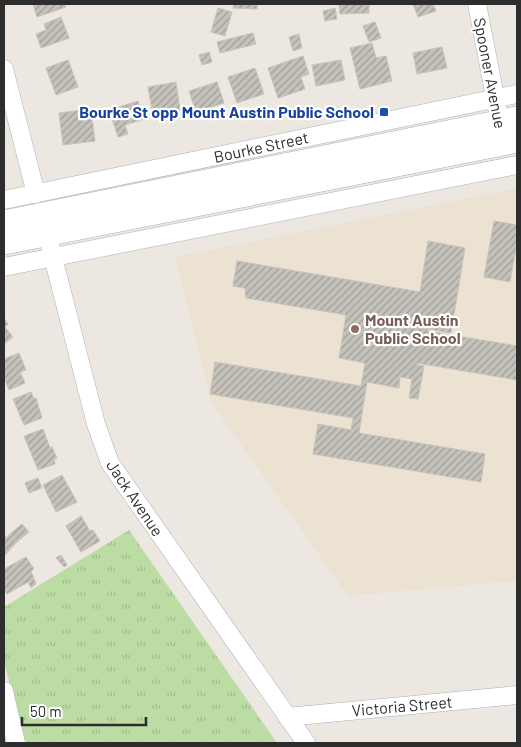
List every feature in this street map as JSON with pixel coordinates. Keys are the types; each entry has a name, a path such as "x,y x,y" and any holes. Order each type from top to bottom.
{"main road":[{"name":"Bourke Street","path":"4,224 41,214 510,131"},
{"name":"Bourke Street","path":"4,242 41,214"}],"street":[{"name":"Spooner Avenue","path":"477,4 495,97 510,131"},
{"name":"Jack Avenue","path":"4,69 96,424 110,463 306,743"},
{"name":"Bourke Street","path":"4,200 41,214 495,97 517,94"},
{"path":"4,267 517,165"},
{"path":"4,691 16,743"},
{"name":"Victoria Street","path":"287,717 517,695"}],"shaded area":[{"name":"Mount Austin Public School","path":"517,188 517,581 348,596 211,402 175,257"}],"green space":[{"path":"129,530 277,743 26,743 4,662 4,607"}],"building":[{"path":"33,4 65,4 66,7 37,17"},
{"path":"234,4 257,4 257,9 233,8"},
{"path":"339,4 369,4 369,13 340,14"},
{"path":"413,4 433,4 436,11 418,17"},
{"path":"218,8 232,12 225,36 211,32"},
{"path":"335,8 337,19 325,21 323,11"},
{"path":"61,17 69,38 41,48 36,34 46,30 44,24"},
{"path":"375,22 381,38 369,42 363,26"},
{"path":"253,33 256,44 220,53 217,42"},
{"path":"299,34 302,48 293,51 289,37"},
{"path":"372,43 376,58 386,56 392,81 360,89 350,48"},
{"path":"442,47 447,68 417,74 413,53"},
{"path":"209,52 212,62 202,65 199,55"},
{"path":"303,56 309,74 301,77 305,89 278,98 268,68"},
{"path":"68,60 78,87 56,95 46,68"},
{"path":"341,60 345,80 316,86 312,65"},
{"path":"255,68 264,94 237,103 228,77"},
{"path":"176,82 180,110 153,115 148,87"},
{"path":"217,82 224,103 196,112 189,91"},
{"path":"138,101 144,119 125,125 128,134 118,137 109,110"},
{"path":"91,109 95,141 63,145 59,113"},
{"path":"494,221 517,225 517,242 510,282 484,277"},
{"path":"428,241 465,248 451,333 428,329 428,331 517,346 517,380 417,363 417,365 424,366 418,399 409,398 412,379 400,377 399,388 367,382 359,433 485,454 481,482 313,454 318,424 351,430 353,418 210,394 215,362 361,386 365,363 339,358 346,315 246,298 245,288 233,286 237,261 420,292"},
{"path":"4,318 8,324 5,327 13,337 4,344"},
{"path":"19,353 26,370 20,372 25,383 9,390 4,377 4,359"},
{"path":"31,392 34,399 36,398 42,418 24,425 13,399"},
{"path":"43,429 50,448 52,447 57,458 54,459 55,464 38,470 24,436"},
{"path":"62,475 77,502 56,512 43,485"},
{"path":"38,478 42,488 29,493 25,483"},
{"path":"81,516 90,531 93,530 100,541 81,552 66,526"},
{"path":"22,524 29,532 17,542 10,534"},
{"path":"10,534 17,542 4,556 4,535 7,538"},
{"path":"61,555 67,565 64,567 56,558"},
{"path":"26,557 34,569 31,571 36,584 31,588 28,582 7,594 4,589 4,569"}],"place":[{"name":"Bourke St opp Mount Austin Public School","path":"384,112"},
{"name":"Mount Austin Public School","path":"355,329"}]}
